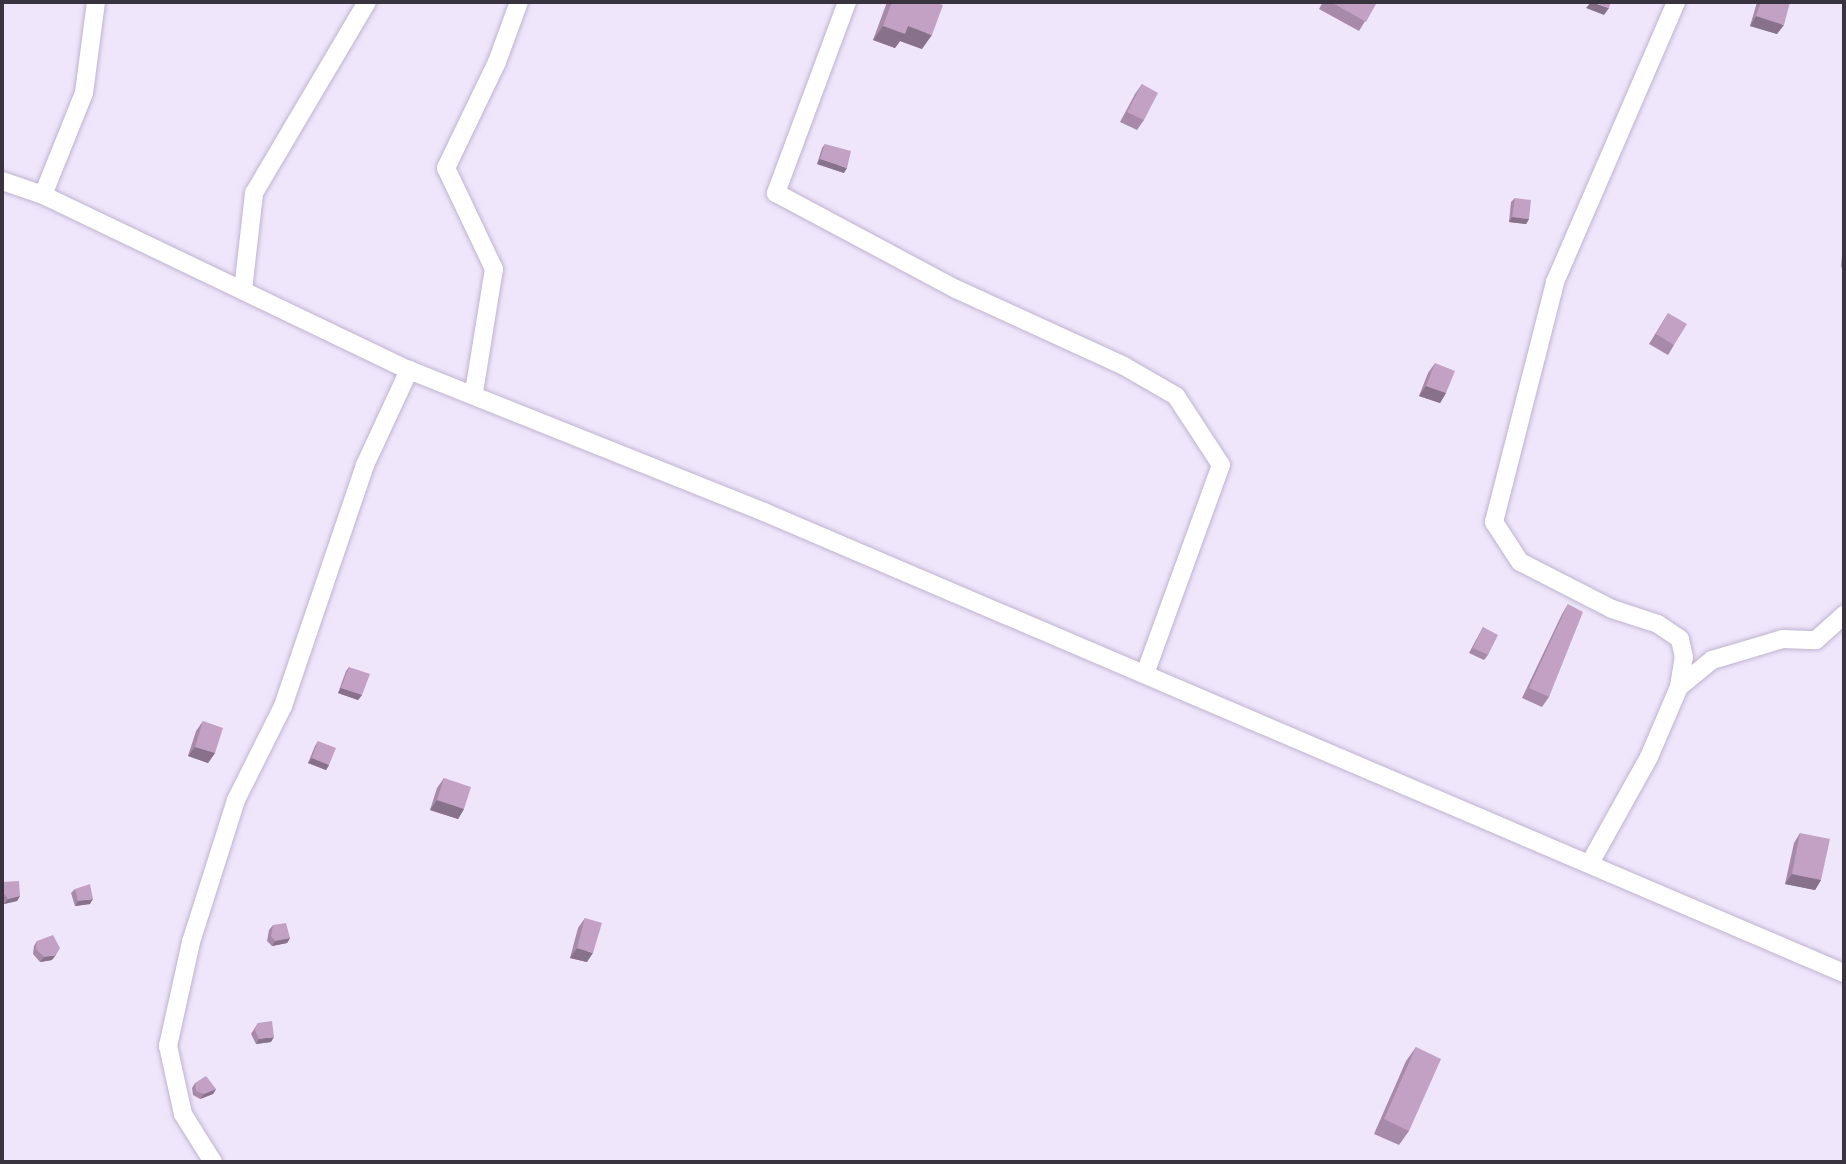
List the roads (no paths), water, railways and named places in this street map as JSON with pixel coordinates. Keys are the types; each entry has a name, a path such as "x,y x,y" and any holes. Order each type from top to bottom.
{"street":[{"path":"43,195 83,93 96,2"},
{"path":"243,290 254,193 367,2"},
{"path":"474,392 494,269 446,168 496,62 519,2"},
{"path":"847,2 776,194 956,289 1124,366 1176,396 1221,465 1145,674"},
{"path":"1590,863 1649,757 1679,687 1684,657 1680,639 1658,624 1612,609 1520,562 1494,522 1555,282 1676,2"},
{"path":"2,181 43,195 409,370 474,392 1145,674 1844,973"},
{"path":"213,1162 183,1114 168,1046 191,942 236,800 283,705 365,465 409,370"},
{"path":"1679,687 1712,660 1783,639 1816,640 1844,615"}]}
